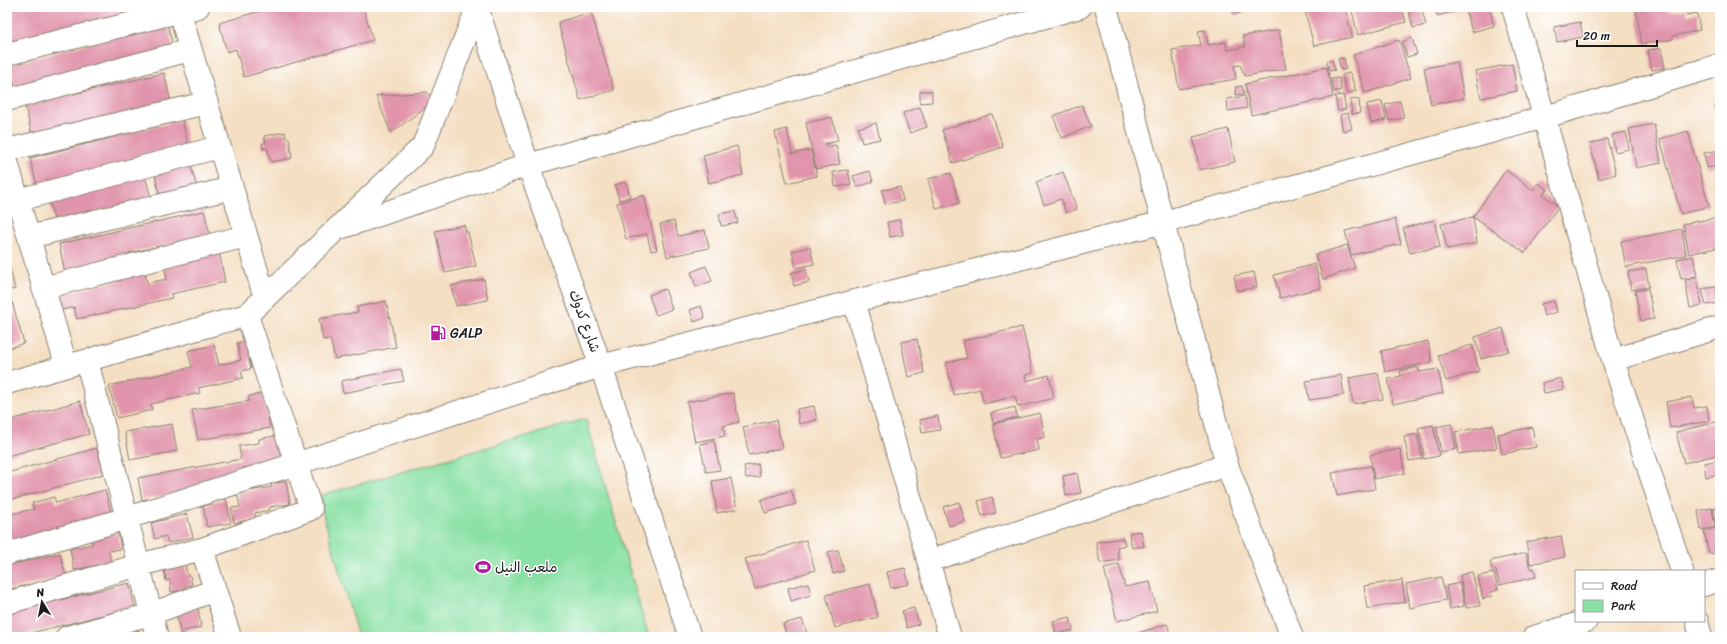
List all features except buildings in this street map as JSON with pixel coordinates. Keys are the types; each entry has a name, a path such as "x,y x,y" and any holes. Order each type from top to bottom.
{"street":[{"path":"7,383 66,365 87,361 248,315 423,146 477,7"},
{"name":"شارع كدوك","path":"477,7 528,165 601,366 690,637"},
{"path":"337,229 528,165 1080,7"},
{"path":"1106,7 1228,464 1292,637"},
{"path":"1513,7 1613,360 1682,570"},
{"path":"7,54 186,9 190,50 265,298"},
{"path":"7,100 190,50"},
{"path":"7,554 127,518 601,366 1164,222 1545,117 1720,65"},
{"path":"66,365 7,162 206,103"},
{"path":"18,200 220,147"},
{"path":"29,237 232,188"},
{"path":"44,288 246,236"},
{"path":"854,301 950,637"},
{"path":"7,602 139,565 202,550 311,509 248,315"},
{"path":"1613,360 1720,327"},
{"path":"87,361 157,637"},
{"path":"928,561 1228,464"},
{"path":"202,550 215,590 224,635"},
{"path":"1705,585 1720,580"},
{"path":"67,637 152,614 215,590"},
{"path":"1534,637 1583,622"},
{"path":"1696,622 1701,637"}],"green space":[{"name":"ملعب النيل","path":"586,419 649,637 358,637 318,496"}],"place":[{"name":"GALP","path":"438,333"},
{"name":"ملعب النيل","path":"483,567"}]}
